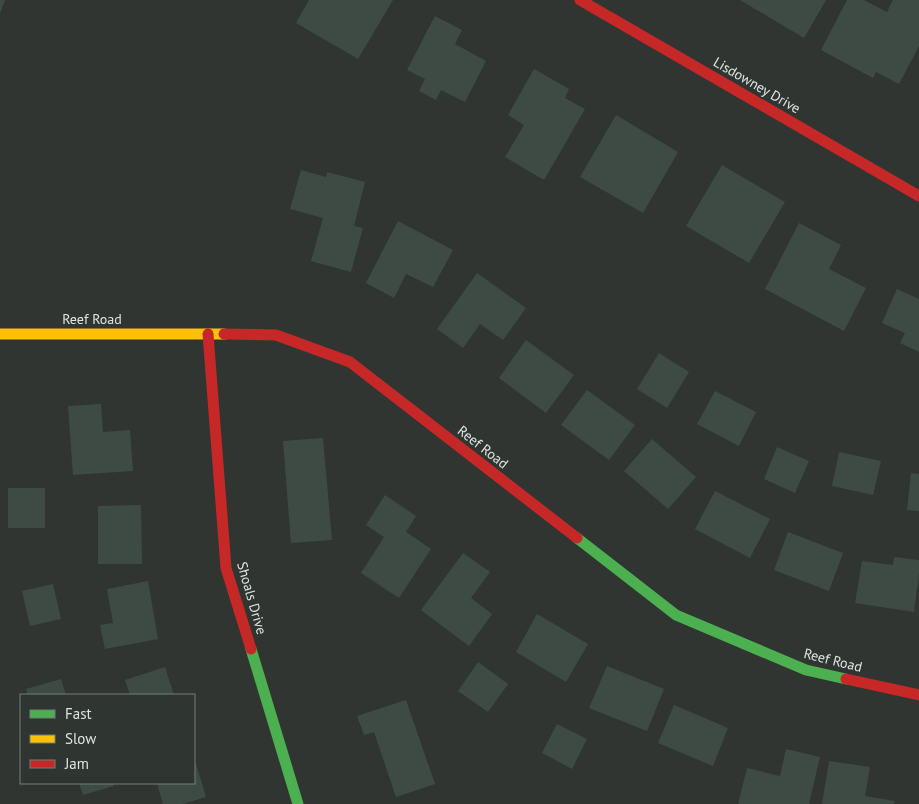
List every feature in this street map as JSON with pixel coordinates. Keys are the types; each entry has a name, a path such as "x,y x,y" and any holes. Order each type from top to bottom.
{"street":[{"name":"Lisdowney Drive","path":"580,0 919,196"},
{"name":"Reef Road","path":"0,334 276,335 350,362 676,614 806,670 919,695"},
{"name":"Shoals Drive","path":"208,334 226,568 298,804"}],"building":[{"path":"0,0 5,0 0,13"},
{"path":"309,0 393,0 358,59 296,23"},
{"path":"740,0 826,0 804,38"},
{"path":"847,0 864,0 887,12 893,0 919,0 919,46 899,84 876,72 873,78 821,50"},
{"path":"435,16 462,30 455,44 486,61 465,102 441,90 436,100 419,91 425,79 407,70"},
{"path":"534,69 569,89 565,98 585,109 544,180 505,157 524,125 508,115"},
{"path":"616,115 678,152 643,213 580,177"},
{"path":"722,165 785,202 749,263 686,226"},
{"path":"301,170 326,177 327,172 365,182 354,226 363,228 351,272 311,261 323,218 290,209"},
{"path":"398,221 453,250 433,287 406,274 394,298 366,283"},
{"path":"799,223 841,245 829,269 866,288 844,331 765,289"},
{"path":"477,273 526,308 503,340 480,324 463,348 437,329"},
{"path":"897,289 919,299 919,352 900,343 905,333 882,323"},
{"path":"526,340 574,375 546,413 499,378"},
{"path":"659,353 689,372 667,408 637,389"},
{"path":"587,390 635,425 609,460 561,425"},
{"path":"715,391 756,412 739,446 697,424"},
{"path":"101,404 103,432 130,430 133,471 73,475 68,406"},
{"path":"323,438 332,540 291,543 283,441"},
{"path":"652,439 696,477 668,509 624,471"},
{"path":"777,447 809,461 795,493 764,479"},
{"path":"839,452 881,461 873,495 832,486"},
{"path":"911,473 919,474 919,511 907,510"},
{"path":"8,488 45,488 45,528 8,528"},
{"path":"715,491 770,519 750,558 695,529"},
{"path":"385,495 416,516 406,532 431,549 399,598 361,573 384,537 366,525"},
{"path":"141,505 142,564 98,564 98,506"},
{"path":"788,532 843,553 829,591 774,570"},
{"path":"463,553 490,572 471,598 492,614 469,646 421,610"},
{"path":"894,557 919,560 914,612 855,603 862,561 893,565"},
{"path":"148,581 158,639 105,649 100,625 113,623 107,589"},
{"path":"53,584 61,619 30,626 22,591"},
{"path":"537,614 588,644 566,682 516,652"},
{"path":"478,662 508,684 488,712 458,691"},
{"path":"607,666 664,689 647,731 589,708"},
{"path":"165,667 174,694 130,694 125,680"},
{"path":"61,679 66,694 28,694 26,689"},
{"path":"406,700 435,784 396,797 374,732 364,735 357,716"},
{"path":"674,705 728,728 713,766 658,743"},
{"path":"557,724 587,739 572,769 542,753"},
{"path":"786,749 820,757 809,804 738,804 747,768 780,776"},
{"path":"195,760 206,797 183,804 163,804 157,784 195,784"},
{"path":"829,761 870,767 865,796 895,801 894,804 822,804"},
{"path":"79,784 113,784 114,786 83,795"}],"traffic: fast":[{"path":"577,538 676,615 806,670 846,679"},
{"path":"251,649 298,804"}],"traffic: slow":[{"path":"0,334 224,334"}],"traffic: jam":[{"path":"580,0 919,196"},
{"path":"208,334 226,568 251,649"},
{"path":"224,334 276,335 350,362 577,538"},
{"path":"846,679 919,695"}]}
